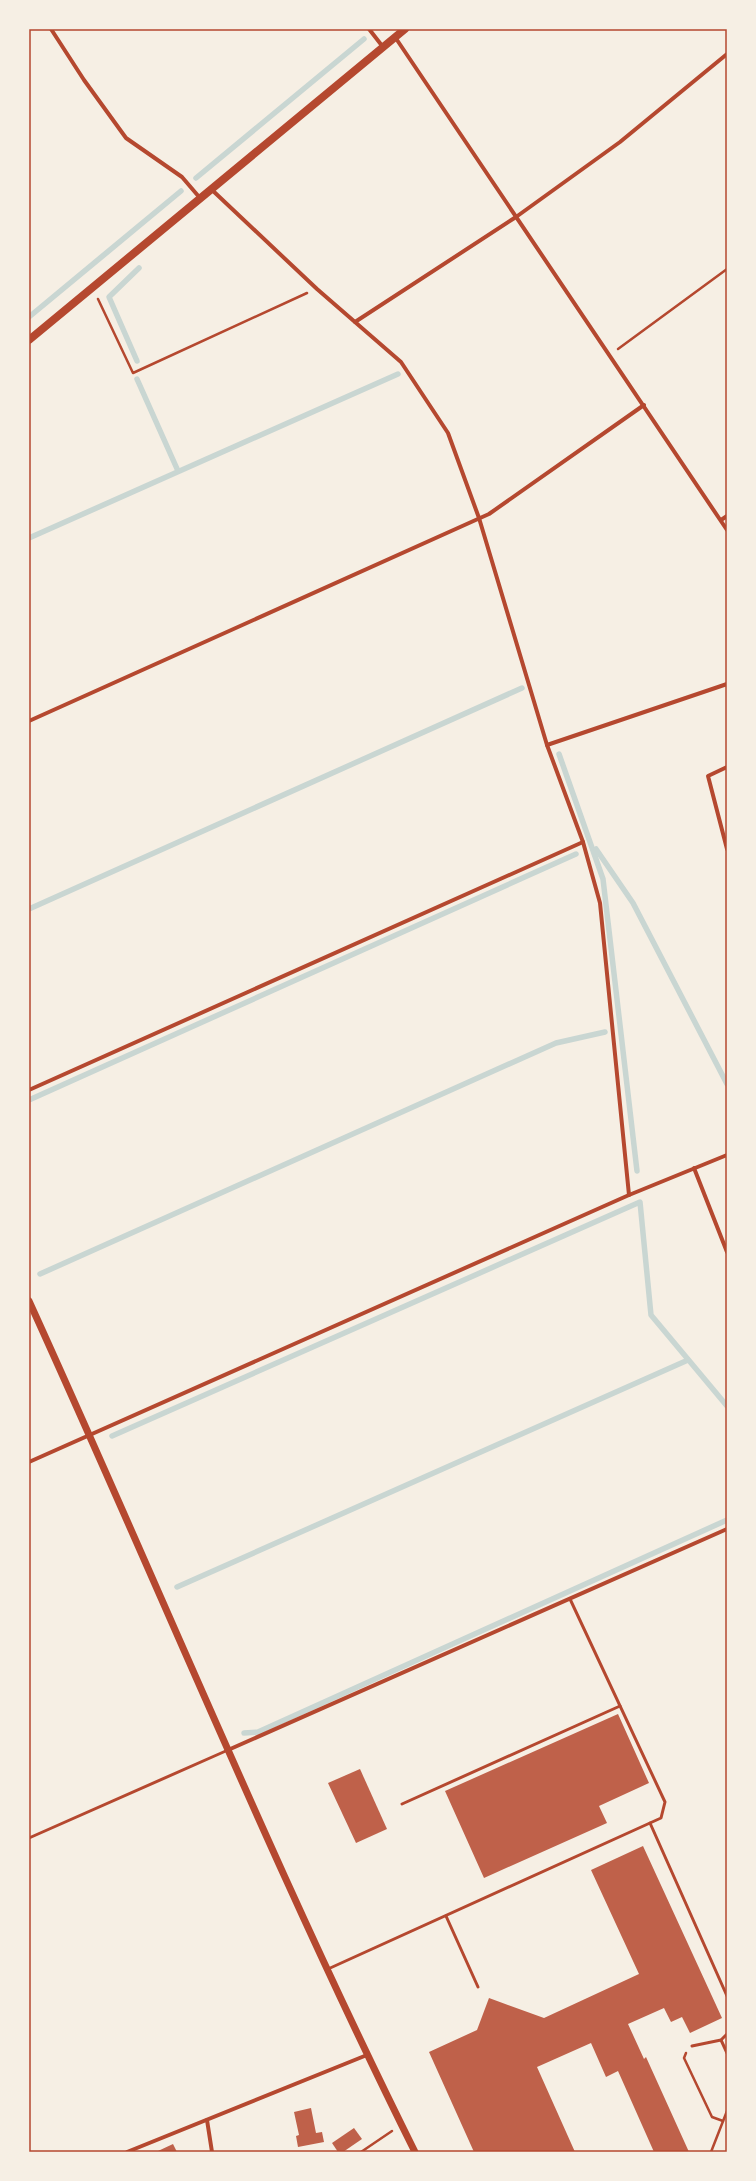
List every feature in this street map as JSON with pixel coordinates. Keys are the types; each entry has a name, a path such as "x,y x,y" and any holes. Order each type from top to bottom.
{"main road":[{"path":"29,340 405,29"}],"street":[{"path":"52,29 84,80 126,138 182,177 200,198"},
{"path":"369,29 383,48"},
{"path":"395,37 727,530"},
{"path":"354,322 516,217 620,142 727,54"},
{"path":"211,189 316,289 401,362 448,433 479,518 547,745 583,842 600,903 630,1195"},
{"path":"29,721 489,514 644,405"},
{"path":"721,520 727,516"},
{"path":"547,745 727,684"},
{"path":"727,767 708,776 727,849"},
{"path":"29,1090 583,842"},
{"path":"29,1462 630,1195 727,1155"},
{"path":"694,1168 727,1252"},
{"path":"29,1301 90,1435 228,1750 367,2055 415,2152"},
{"path":"228,1750 727,1529"},
{"path":"127,2152 367,2055"},
{"path":"207,2120 212,2152"}],"lane":[{"path":"328,1969 661,1818 665,1802 570,1599"},
{"path":"402,1804 620,1706"},
{"path":"29,1838 228,1750"},
{"path":"650,1823 727,1996"},
{"path":"446,1916 478,1987"},
{"path":"692,2046 721,2040 727,2034"},
{"path":"721,2040 727,2053"}],"path":[{"path":"610,355 727,270"},
{"path":"92,287 133,373 316,289"},
{"path":"692,2046 688,2047 684,2058 712,2117 723,2121"},
{"path":"711,2152 727,2111"},
{"path":"361,2152 401,2125"}],"building":[{"path":"618,1714 649,1783 599,1806 607,1823 484,1878 445,1791"},
{"path":"360,1769 387,1829 356,1843 328,1783"},
{"path":"643,1846 722,2018 690,2033 682,2017 671,2022 664,2008 628,2024 644,2059 646,2057 689,2152 654,2152 618,2071 606,2077 591,2043 537,2067 575,2152 474,2152 429,2052 477,2030 489,1998 544,2018 639,1974 591,1870"},
{"path":"311,2108 316,2133 322,2132 324,2142 298,2147 296,2136 299,2135 294,2112"},
{"path":"354,2128 362,2139 343,2152 338,2152 332,2143"},
{"path":"173,2144 177,2152 158,2151"}],"waterway":[{"path":"196,178 364,39"},
{"path":"29,317 181,191"},
{"path":"137,361 109,297 139,268"},
{"path":"29,538 398,374"},
{"path":"137,379 178,471"},
{"path":"29,909 522,688"},
{"path":"559,754 603,879 637,1171"},
{"path":"596,849 633,903 727,1084"},
{"path":"29,1100 576,854"},
{"path":"40,1274 556,1043 605,1032"},
{"path":"112,1436 640,1202 651,1315 727,1406"},
{"path":"177,1587 688,1360"},
{"path":"244,1733 258,1732 727,1520"}]}
